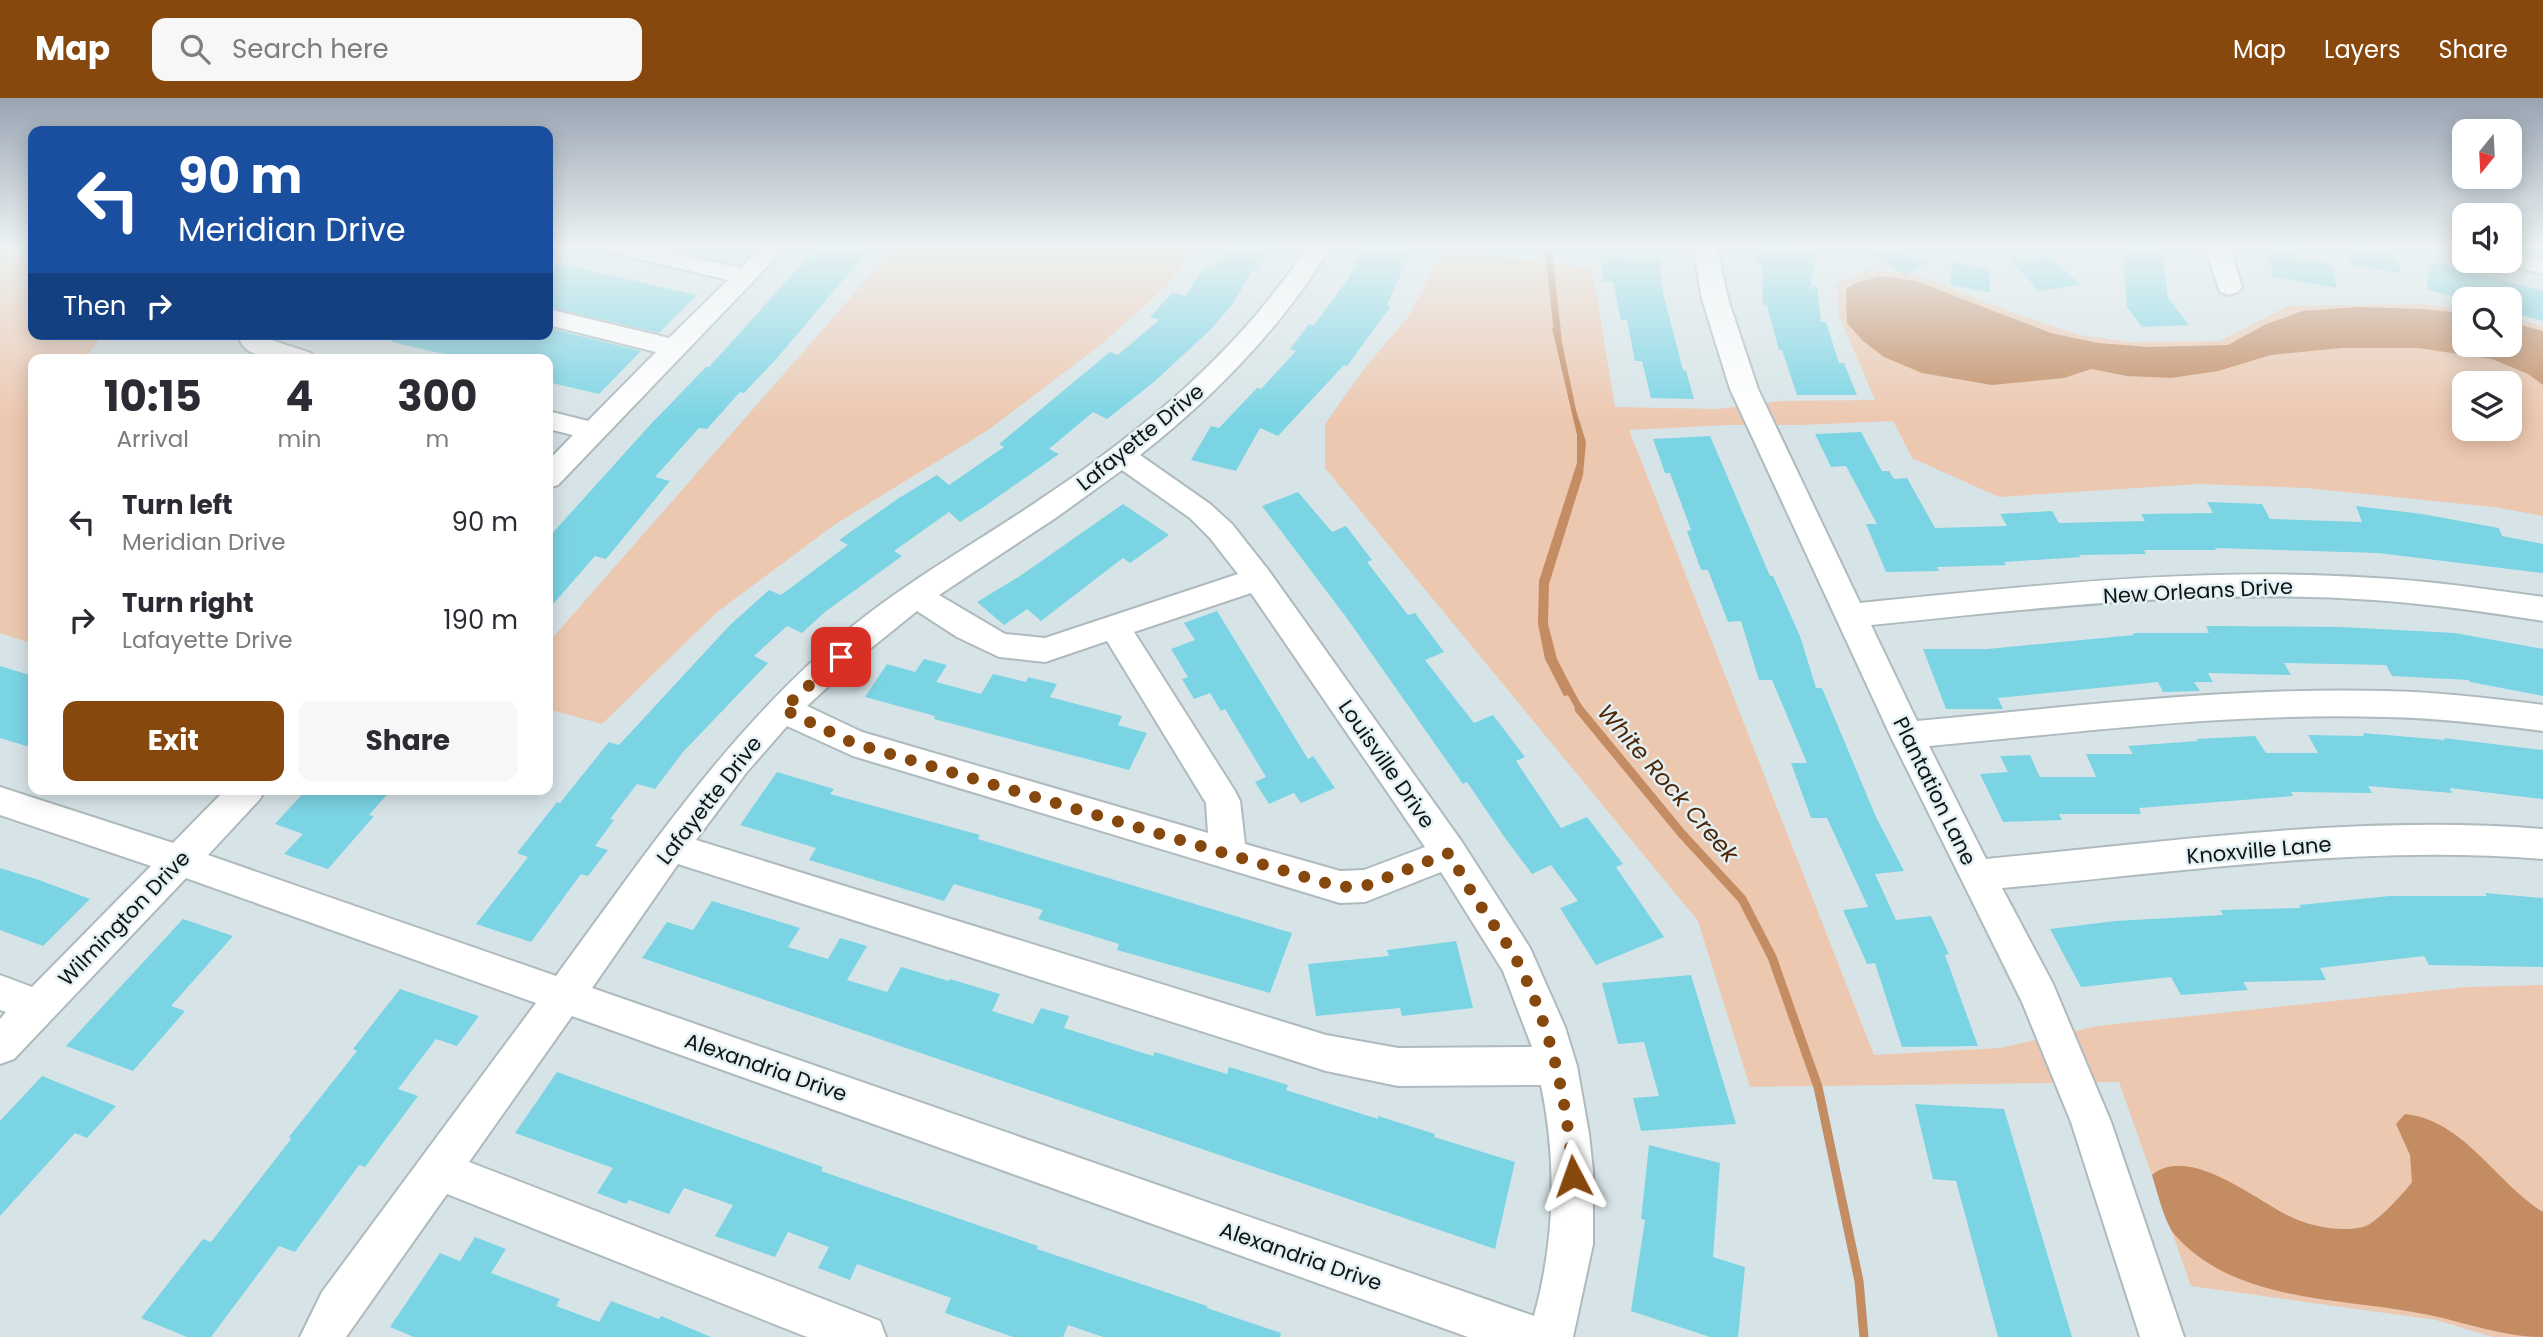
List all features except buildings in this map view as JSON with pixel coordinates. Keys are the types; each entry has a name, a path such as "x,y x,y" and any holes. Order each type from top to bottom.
{"street":[{"path":"553,473 716,305"},
{"name":"Lafayette Drive","path":"322,1337 338,1308 671,846 783,709 861,639 916,595 1067,496 1120,455 1177,408 1237,352 1279,305"},
{"name":"Plantation Lane","path":"1718,305 1744,389 1907,735 2039,996 2095,1135 2162,1337"},
{"path":"553,318 675,348"},
{"path":"252,340 260,347 284,354"},
{"path":"553,420 593,431"},
{"name":"Louisville Drive","path":"1120,455 1200,511 1221,531 1258,579 1449,853 1517,961 1536,1001 1557,1066 1570,1135 1571,1246 1551,1337"},
{"path":"916,595 986,640 1014,649 1056,648 1258,579"},
{"name":"New Orleans Drive","path":"1852,615 2100,595 2296,585 2427,593 2543,609"},
{"path":"1115,628 1223,801 1228,853"},
{"path":"1907,735 2305,703 2428,706 2543,718"},
{"path":"783,709 853,743 1339,887 1353,888 1384,880 1449,853"},
{"name":"Wilmington Drive","path":"0,1046 242,795"},
{"name":"Alexandria Drive","path":"0,801 179,860 1531,1337"},
{"name":"Knoxville Lane","path":"1976,876 2344,842 2481,839 2543,844"},
{"path":"671,846 1326,1053 1398,1067 1557,1066"},
{"path":"0,992 38,1007"},
{"path":"438,1170 864,1337"}],"shaded area":[{"path":"0,305 28,305 28,340 99,340 89,354 28,354 28,642 0,633"},
{"path":"844,305 1145,305 1103,343 988,430 834,525 716,613 602,724 553,710 553,637"},
{"path":"1415,305 1598,305 1615,407 1717,409 1780,401 1875,400 1839,316 1838,305 1993,305 2079,335 2130,342 2220,341 2287,306 2427,305 2452,308 2452,357 2522,357 2522,320 2543,326 2543,516 2493,507 2306,488 2199,484 1999,497 1912,458 1893,421 1629,430 1874,1055 2000,1048 2097,1026 2466,987 2543,985 2543,1337 2493,1337 2436,1320 2191,1286 2119,1082 1750,1087 1698,921 1325,468 1325,424"},
{"path":"1846,305 1978,305 2051,333 2098,343 2149,347 2228,345 2264,325 2302,311 2358,307 2452,312 2452,353 2418,348 2342,348 2271,355 2218,371 2171,378 2127,376 2091,369 2064,378 1992,385 1922,373 1884,357 1863,341 1847,323"},
{"path":"2522,325 2543,331 2543,385 2528,374 2492,359 2479,357 2522,357"},
{"path":"1552,328 1559,328 1576,410 1586,442 1583,475 1549,584 1548,624 1557,659 1575,694 1564,696 1545,659 1538,624 1539,581 1577,463 1577,435"},
{"path":"2405,1114 2426,1119 2462,1140 2526,1200 2543,1212 2543,1337 2510,1334 2429,1315 2285,1293 2254,1284 2225,1272 2198,1256 2175,1235 2168,1223 2152,1175 2167,1167 2185,1166 2223,1178 2301,1221 2339,1229 2366,1226 2384,1213 2412,1182 2410,1155 2396,1124"}],"waterway":[{"name":"White Rock Creek","path":"1554,305 1558,337"},
{"name":"White Rock Creek","path":"1566,685 1581,711"},
{"name":"White Rock Creek","path":"1579,709 1682,834 1742,899 1772,957 1818,1087 1859,1281 1864,1337"}],"route":[{"path":"841,657 783,709 853,743 1339,887 1365,886 1449,853 1473,895 1496,925 1536,1001 1557,1066 1570,1135 1573,1176"}]}
